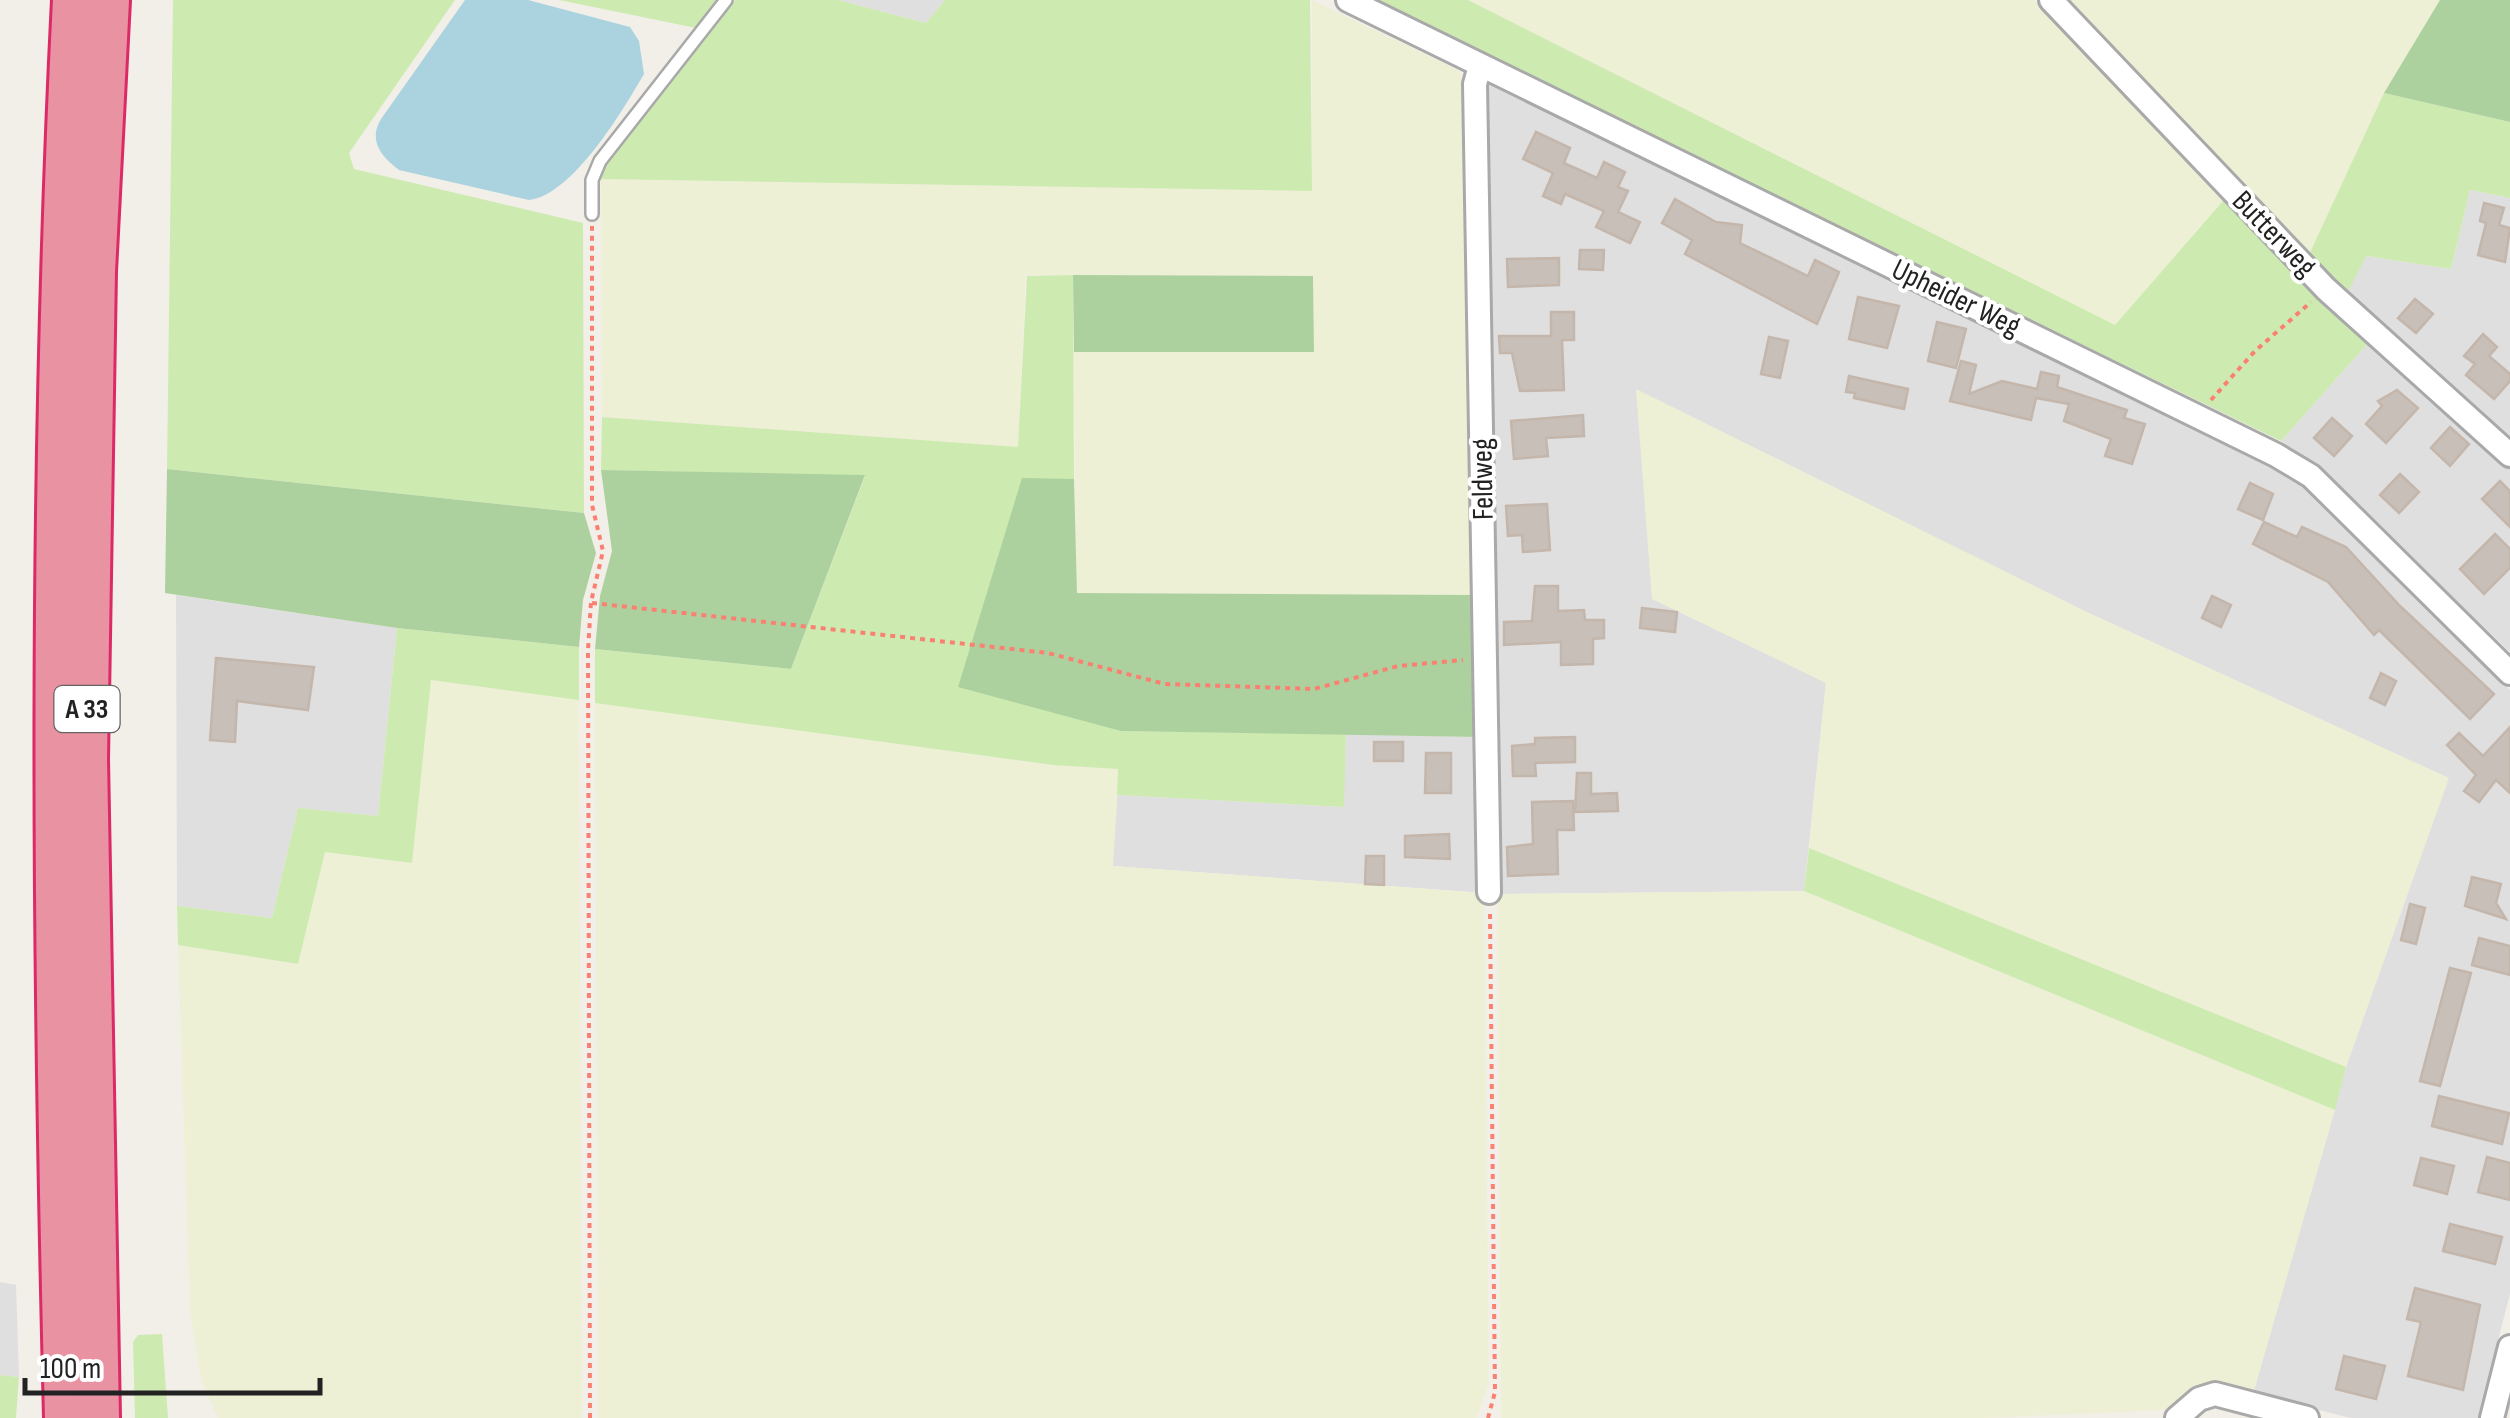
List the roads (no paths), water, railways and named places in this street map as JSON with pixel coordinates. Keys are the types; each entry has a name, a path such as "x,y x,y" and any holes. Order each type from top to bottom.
{"highway":[{"name":"A 33","path":"66,1418 54,953 54,640 74,0"},
{"name":"A 33","path":"98,1418 86,759 94,271 108,0"}],"street":[{"name":"Upheider Weg","path":"1348,0 2197,416 2310,476 2510,673"},
{"name":"Butterweg","path":"2052,0 2326,288 2510,455"},
{"name":"Feldweg","path":"1480,66 1475,84 1489,892"},
{"path":"2492,1418 2505,1390 2510,1347"},
{"path":"2176,1418 2199,1399 2215,1394 2307,1418"}],"lane":[{"path":"592,214 592,180 600,161 726,0"}],"water":[{"path":"465,0 528,0 630,27 639,41 644,74 635,90 578,168 545,195 529,200 399,170 378,148 376,134 381,119"}]}
